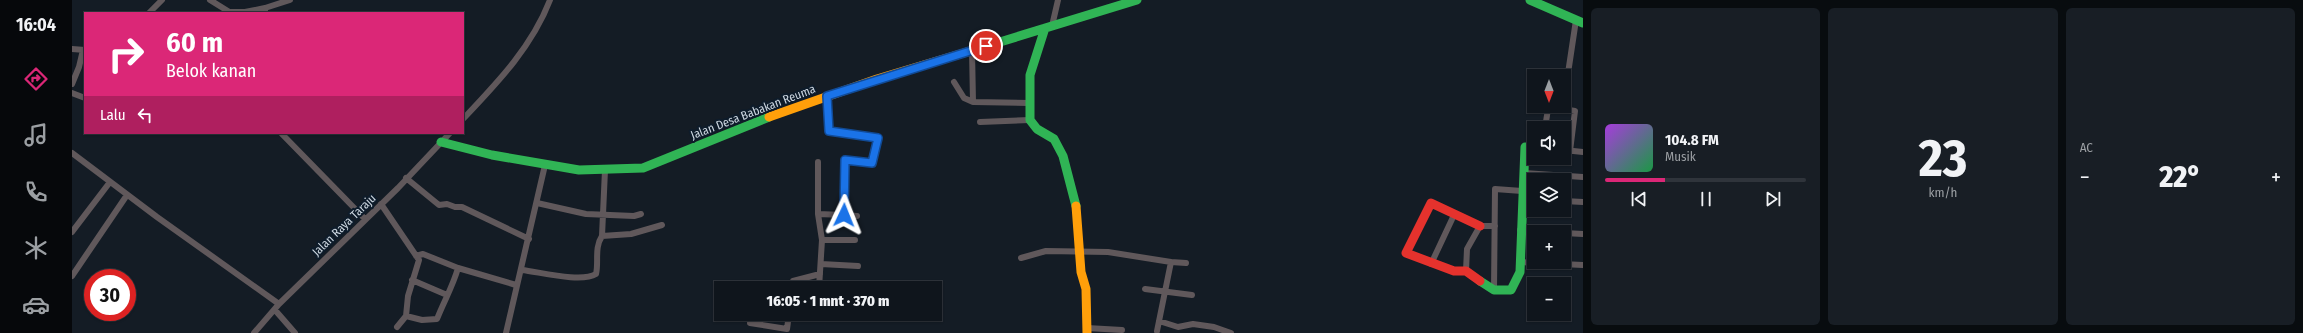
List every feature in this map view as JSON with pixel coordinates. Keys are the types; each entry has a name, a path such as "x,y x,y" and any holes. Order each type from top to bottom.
{"street":[{"path":"150,12 162,0"},
{"path":"210,0 231,12 265,10 290,0"},
{"path":"464,118 489,92 523,51 541,21 550,0"},
{"path":"1058,0 1030,75 1030,120 1037,129 1051,136 1059,146 1063,156 1078,214 1081,272 1086,289 1087,330 1122,330"},
{"name":"Jalan Desa Babakan Reuma","path":"441,142 492,155 579,170 632,169 656,164 827,96 1137,0"},
{"path":"1530,0 1580,22 1570,69"},
{"path":"72,49 84,50 72,84"},
{"path":"972,50 973,102"},
{"path":"954,82 964,98 973,102 1029,103"},
{"path":"72,93 84,98"},
{"path":"827,96 829,131 878,138 872,163 845,160 844,215"},
{"path":"1571,110 1575,111 1571,130"},
{"path":"980,122 1030,120"},
{"path":"282,134 365,219"},
{"name":"Jalan Raya Taraju","path":"254,333 279,304 381,204 449,134"},
{"path":"1495,226 1480,226 1431,203 1406,253 1431,264 1454,271 1466,271 1494,290 1511,290 1520,272 1520,230 1523,172 1525,147 1527,147"},
{"path":"1571,150 1583,152"},
{"path":"72,153 127,195 279,304"},
{"path":"818,162 818,214 822,240 820,281"},
{"path":"506,333 516,286 522,270 545,165"},
{"path":"522,270 578,277 592,276 596,274 597,255 602,236 605,170"},
{"path":"1523,172 1583,177"},
{"path":"406,178 439,205 447,204 455,208 462,207 529,239"},
{"path":"72,232 110,182"},
{"path":"1494,290 1494,189 1527,197"},
{"path":"72,276 127,195"},
{"path":"1571,201 1583,202"},
{"path":"537,203 573,212 634,216 641,214"},
{"path":"381,204 416,256 418,263 412,280 406,316 397,327"},
{"path":"818,214 857,216"},
{"path":"1431,264 1454,215"},
{"path":"602,236 631,234 662,225"},
{"path":"1466,271 1467,249 1480,226"},
{"path":"1520,230 1527,230"},
{"path":"1571,233 1583,234"},
{"path":"822,240 855,240"},
{"path":"1021,258 1046,251 1081,251 1125,253 1171,262 1186,263"},
{"path":"416,256 423,254 458,268 516,286"},
{"path":"1157,331 1171,262"},
{"path":"1520,262 1583,265"},
{"path":"821,264 858,266"},
{"path":"406,316 422,320 437,319 447,295 452,289 458,268"},
{"path":"794,281 820,274"},
{"path":"412,280 447,295"},
{"path":"1145,289 1166,290 1192,295"},
{"path":"275,310 294,333"},
{"path":"751,321 750,324 787,329 788,321"},
{"path":"1159,321 1178,327 1193,324 1214,326 1231,333"}],"traffic: fast":[{"path":"977,49 1137,0"},
{"path":"1530,0 1583,23"},
{"path":"1045,28 1030,75 1030,120 1037,129 1054,139 1063,156 1076,206"},
{"path":"441,142 492,155 579,170 643,168 769,117"},
{"path":"1480,281 1494,290 1511,290 1520,272 1525,147 1527,147"}],"traffic: slow":[{"path":"769,117 877,79 977,49"},
{"path":"1076,206 1081,272 1086,289 1087,333"}],"traffic: jam":[{"path":"1480,226 1431,203 1406,253 1454,271 1466,271 1480,281"}],"route":[{"path":"844,215 845,160 872,163 878,138 829,131 827,96 877,79 986,46"}]}
